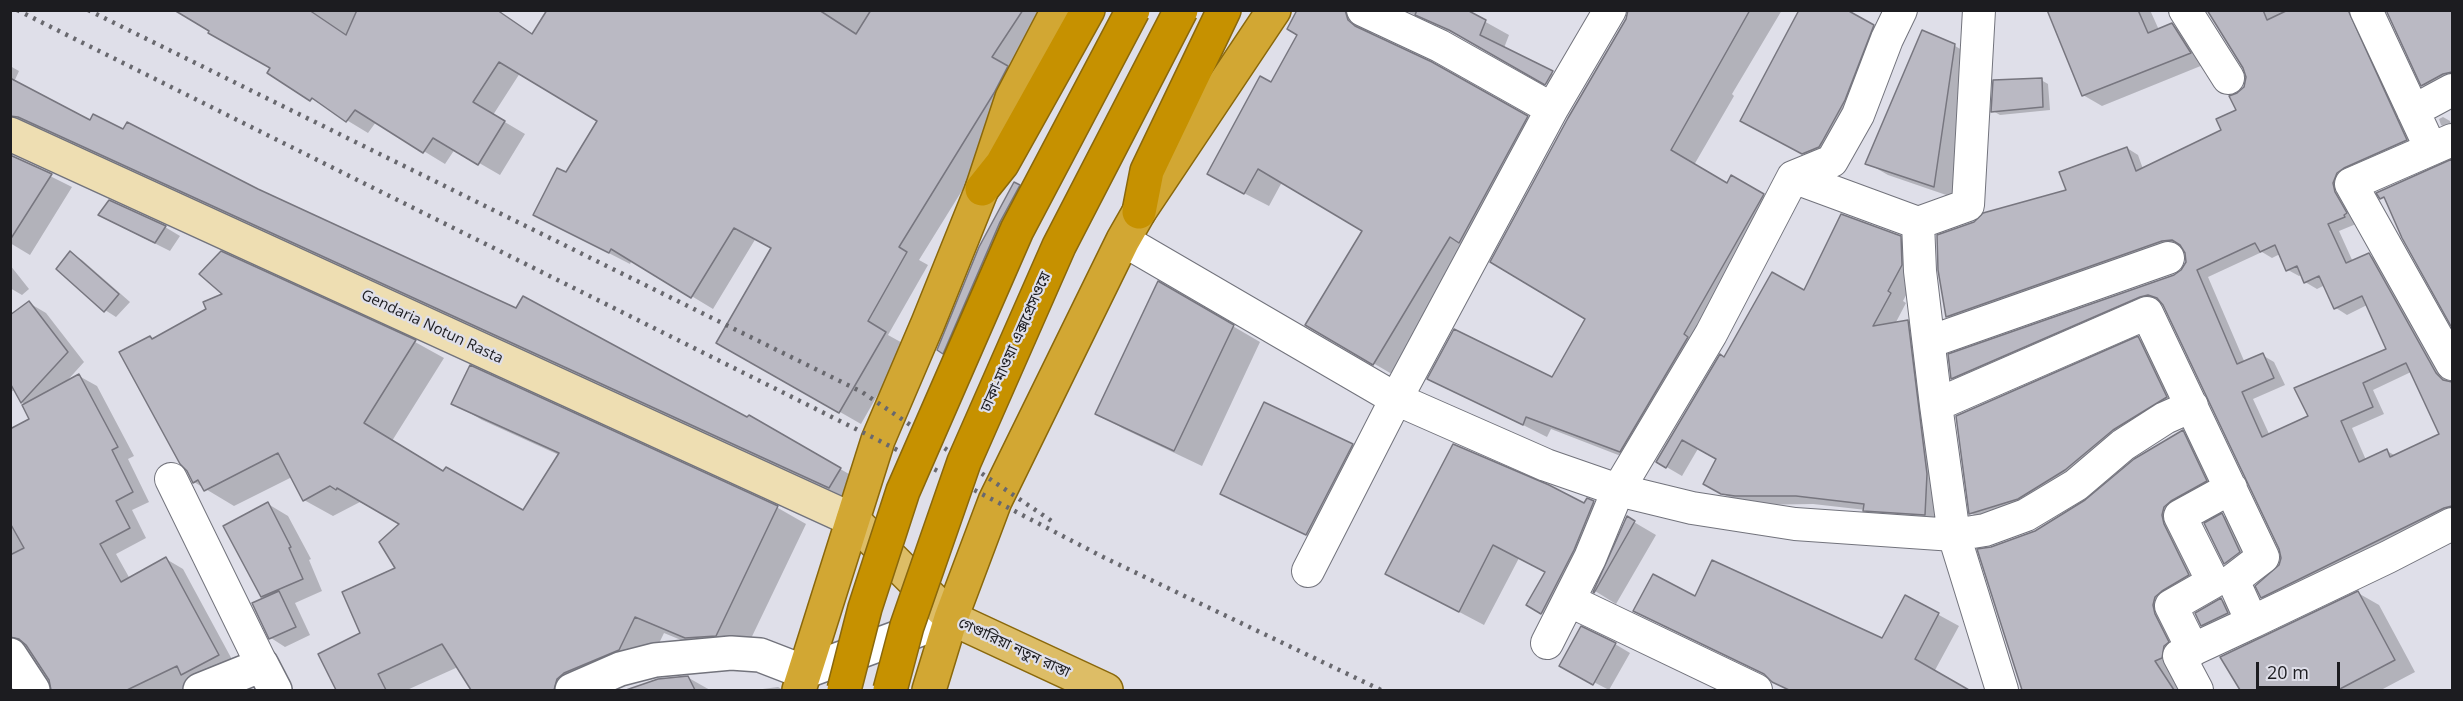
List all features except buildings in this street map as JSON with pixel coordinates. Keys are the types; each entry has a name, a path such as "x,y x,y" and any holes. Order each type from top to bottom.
{"highway":[{"path":"801,681 878,440 982,189 1012,98 1058,10"},
{"path":"982,189 1002,164 1088,10"},
{"path":"844,690 865,608 903,491 1017,230 1132,10"},
{"name":"ঢাকা-মাওয়া এক্সপ্রেসওয়ে","path":"890,690 907,626 964,462 1059,246 1181,10"},
{"path":"1131,226 1147,171 1224,10"},
{"path":"929,690 951,618 994,501 1131,226 1274,10"}],"main road":[{"name":"Gendaria Notun Rasta","path":"10,134 853,519"},
{"name":"গেণ্ডারিয়া নতুন রাস্তা","path":"853,519 951,618 1106,690"}],"street":[{"path":"1363,10 1440,46 1552,109"},
{"path":"1308,571 1396,399 1552,109 1610,10"},
{"path":"1547,643 1570,601 1618,490 1711,334 1793,177 1832,161 1858,115 1887,39 1901,10"},
{"path":"1793,177 1918,223 1968,205 1979,10"},
{"path":"2185,10 2228,78"},
{"path":"2366,10 2413,111 2442,144 2351,184 2452,364"},
{"path":"2413,111 2452,90"},
{"path":"1918,223 1920,271 1954,535 2002,690"},
{"path":"1131,226 1396,399 1546,465 1618,490 1692,508 1795,524 1954,535 1985,530 2026,515 2076,485 2123,445 2165,418 2192,406"},
{"path":"1929,342 2168,258"},
{"path":"1936,405 2147,313 2263,557 2233,580 2252,622"},
{"path":"171,479 268,678 200,690"},
{"path":"2193,650 2171,606 2213,582 2180,516 2230,488"},
{"path":"2197,690 2179,656 2388,557 2452,524"},
{"path":"1570,601 1756,690"},
{"path":"572,690 620,669 655,660 731,653 760,655 801,681 951,618"},
{"path":"10,654 33,690"}],"railway":[{"path":"17,10 878,440 1103,557 1381,690"},
{"path":"88,10 862,392 1056,524"}]}
